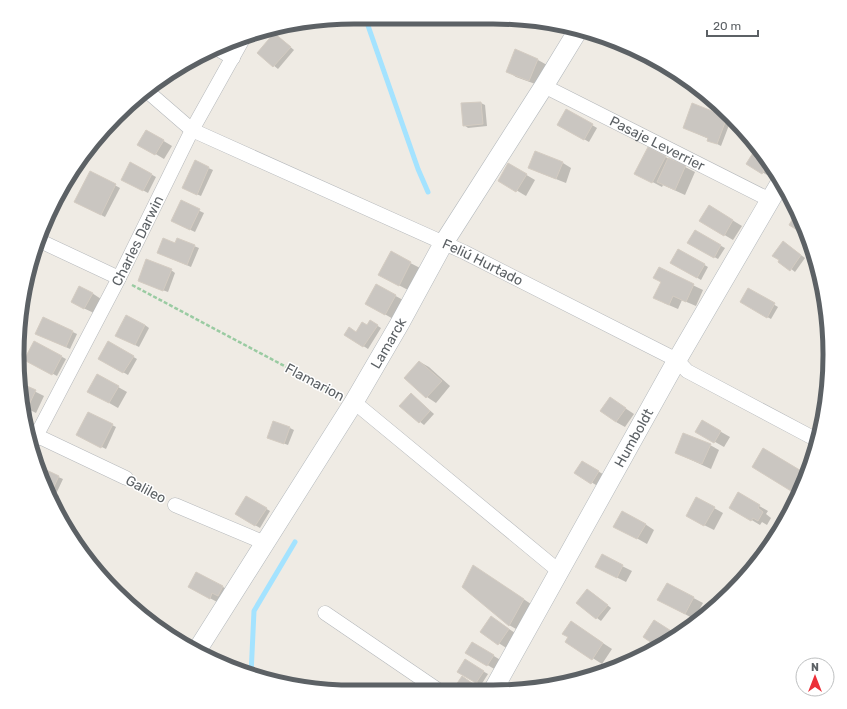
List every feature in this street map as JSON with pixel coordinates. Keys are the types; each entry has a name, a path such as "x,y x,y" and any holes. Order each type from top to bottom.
{"main road":[{"name":"Lamarck","path":"199,647 354,402 404,317 443,244 576,34"},
{"name":"Humboldt","path":"496,685 677,360 774,192"}],"street":[{"name":"Charles Darwin","path":"34,434 119,278 192,130 240,45"},
{"path":"222,52 233,58"},
{"name":"Pasaje Leverrier","path":"544,86 774,192"},
{"name":"Feliú Hurtado","path":"151,94 192,130 443,244 464,252 677,360 687,371 813,437"},
{"path":"44,243 119,278"},
{"name":"Flamarion","path":"354,402 560,572"},
{"name":"Galileo","path":"35,438 126,478"},
{"name":"Galileo","path":"175,505 265,543"},
{"path":"325,613 431,685"}],"path":[{"name":"Flamarion","path":"119,278 354,402"},
{"name":"Galileo","path":"126,478 175,505"}],"building":[{"path":"275,34 291,47 273,67 257,53"},
{"path":"515,49 538,59 529,81 506,72"},
{"path":"481,102 483,124 463,126 461,103"},
{"path":"692,103 718,113 726,121 717,144 707,141 708,138 683,128"},
{"path":"566,109 593,124 584,140 557,125"},
{"path":"146,130 164,140 155,155 137,145"},
{"path":"648,147 666,156 652,183 634,174"},
{"path":"535,151 563,162 556,179 528,168"},
{"path":"754,152 765,168 762,174 746,164"},
{"path":"668,158 686,165 675,190 657,182"},
{"path":"195,160 209,167 197,195 182,188"},
{"path":"130,162 152,174 143,191 121,180"},
{"path":"508,163 527,174 516,192 498,181"},
{"path":"90,171 116,184 101,215 74,202"},
{"path":"181,200 200,209 190,230 171,221"},
{"path":"709,205 733,220 724,236 699,221"},
{"path":"793,218 799,231 789,225"},
{"path":"695,230 721,245 714,258 687,243"},
{"path":"163,238 175,243 177,238 195,245 187,265 157,253"},
{"path":"783,241 801,255 790,271 778,262 779,260 772,256"},
{"path":"678,249 705,264 697,278 670,263"},
{"path":"391,251 411,262 399,286 378,275"},
{"path":"146,259 172,269 163,291 138,281"},
{"path":"659,267 694,284 686,302 673,296 669,305 653,298 661,282 653,278"},
{"path":"376,284 396,295 385,315 365,304"},
{"path":"79,286 93,293 84,309 71,302"},
{"path":"748,288 775,303 767,318 740,302"},
{"path":"126,315 145,325 135,345 115,336"},
{"path":"43,317 73,331 66,347 35,334"},
{"path":"370,320 378,325 363,347 344,335 349,327 356,332 362,322 367,325"},
{"path":"34,341 62,356 52,375 24,360"},
{"path":"108,341 134,356 123,373 98,359"},
{"path":"419,361 442,381 426,398 404,378"},
{"path":"97,374 119,386 109,403 87,392"},
{"path":"26,386 36,390 28,406"},
{"path":"411,393 430,411 419,423 399,406"},
{"path":"610,397 626,408 616,422 600,411"},
{"path":"88,412 113,424 101,448 76,435"},
{"path":"702,420 721,431 714,443 695,432"},
{"path":"273,421 290,427 284,444 267,438"},
{"path":"683,433 711,444 702,464 675,453"},
{"path":"763,448 801,471 791,491 752,467"},
{"path":"582,461 599,471 591,484 574,473"},
{"path":"45,469 59,476 53,489"},
{"path":"738,492 760,505 758,508 763,512 758,521 753,518 751,521 729,508"},
{"path":"246,496 267,508 255,526 235,514"},
{"path":"696,497 715,507 704,526 686,516"},
{"path":"622,511 646,524 637,539 613,527"},
{"path":"602,554 623,565 617,578 595,567"},
{"path":"473,565 524,599 509,626 462,587"},
{"path":"196,572 223,586 218,596 212,593 210,599 188,587"},
{"path":"667,583 694,597 685,614 657,600"},
{"path":"587,589 608,605 596,619 576,603"},
{"path":"491,616 509,629 498,645 480,632"},
{"path":"654,620 672,632 653,644 643,637"},
{"path":"571,621 603,643 592,660 565,642 568,637 562,634"},
{"path":"472,642 494,655 487,666 465,653"},
{"path":"465,659 484,671 476,683 457,672"},
{"path":"462,676 475,685 456,685"}],"waterway":[{"path":"367,24 418,169 428,192"},
{"path":"251,668 254,611 295,542"}]}
